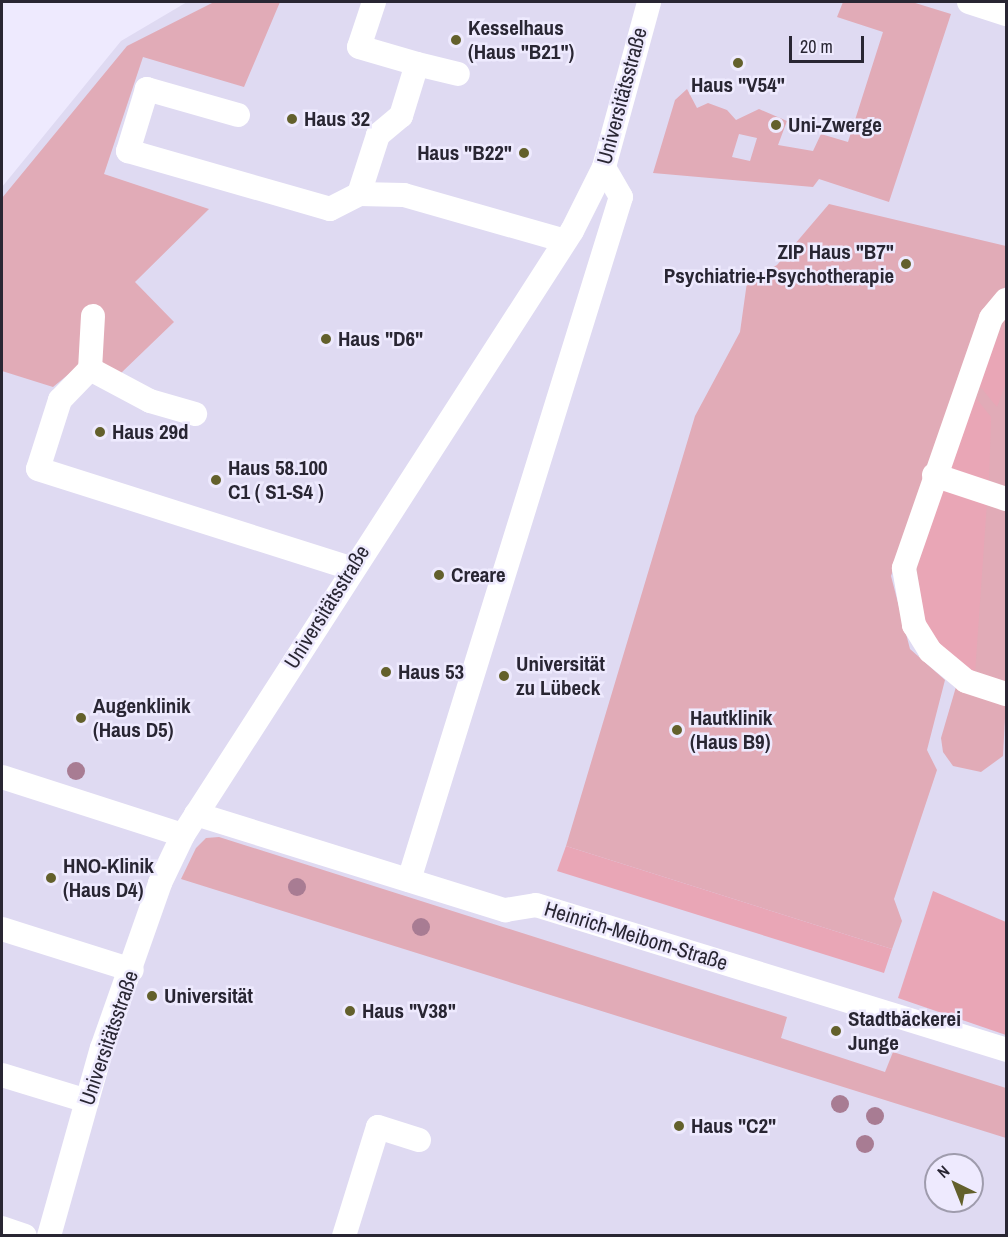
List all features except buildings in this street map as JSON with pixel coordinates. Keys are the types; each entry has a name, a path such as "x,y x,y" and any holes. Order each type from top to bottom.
{"lane":[{"path":"374,2 359,47 458,74"},
{"name":"Universitätsstraße","path":"49,1236 87,1101 160,883 183,835 351,568 565,241 604,167 649,2"},
{"path":"969,2 1006,14"},
{"path":"359,194 378,135 401,116 417,64"},
{"path":"238,115 147,89 129,151 330,209 359,194 404,195 565,241"},
{"path":"409,880 621,197 604,167"},
{"path":"1006,300 991,318 934,475 904,568 905,594 930,651 954,674 1006,694"},
{"path":"93,316 90,369 60,400 38,469 351,568"},
{"path":"90,369 150,401 195,414"},
{"path":"934,475 1006,499"},
{"path":"2,777 183,835"},
{"name":"Heinrich-Meibom-Straße","path":"196,814 505,910 536,905 1006,1050"},
{"path":"2,929 132,970"},
{"path":"2,1075 87,1101"},
{"path":"344,1236 378,1127 419,1140"},
{"path":"2,1228 25,1236"}],"shaded area":[{"name":"Universität zu Lübeck","path":"187,2 1006,2 1006,1235 2,1236 2,187 121,41"},
{"path":"214,2 280,2 244,87 143,57 104,174 209,209 135,282 174,322 120,374 81,364 53,387 2,371 2,198 127,46"},
{"path":"843,2 912,2 951,14 889,202 819,179 813,187 653,173 675,100 687,89 697,108 708,103 727,110 736,120 759,109 787,121 778,145 813,151 821,134 848,142 883,32 837,17","holes":["739,134 757,138 750,161 732,157"]},
{"path":"829,204 1006,246 1006,286 984,313 891,576 910,649 945,680 927,750 937,770 894,899 902,921 892,949 566,846 695,416 740,332 747,282 777,265"},
{"path":"1006,312 1006,685 970,674 935,642 914,570 997,324"},
{"path":"1003,325 1006,383 997,407 978,384"},
{"path":"975,397 991,417 989,481 949,469"},
{"path":"941,487 987,502 975,673 953,661 922,619 918,567"},
{"path":"958,680 1006,699 1003,756 981,772 953,766 943,752 941,738"},
{"path":"219,837 787,1017 781,1038 885,1072 893,1052 1006,1088 1006,1138 181,879 196,848 206,838"},
{"path":"566,846 892,949 884,973 557,871"},
{"path":"933,891 1006,922 1006,1035 898,998"}],"place":[{"name":"Kesselhaus (Haus \"B21\")","path":"456,40"},
{"name":"Haus \"V54\"","path":"738,63"},
{"name":"Haus 32","path":"292,119"},
{"name":"Uni-Zwerge","path":"776,125"},
{"name":"Haus \"B22\"","path":"524,153"},
{"name":"ZIP Haus \"B7\" Psychiatrie+Psychotherapie","path":"906,264"},
{"name":"Haus \"D6\"","path":"326,339"},
{"name":"Haus 29d","path":"100,432"},
{"name":"Haus 58.100 C1 ( S1-S4 )","path":"216,480"},
{"name":"Creare","path":"439,575"},
{"name":"Haus 53","path":"386,672"},
{"name":"Universität zu Lübeck","path":"504,676"},
{"name":"Augenklinik (Haus D5)","path":"81,718"},
{"name":"Hautklinik (Haus B9)","path":"677,730"},
{"name":"HNO-Klinik (Haus D4)","path":"51,878"},
{"name":"Universität","path":"152,996"},
{"name":"Haus \"V38\"","path":"350,1011"},
{"name":"Stadtbäckerei Junge","path":"836,1031"},
{"name":"Haus \"C2\"","path":"679,1126"}]}
